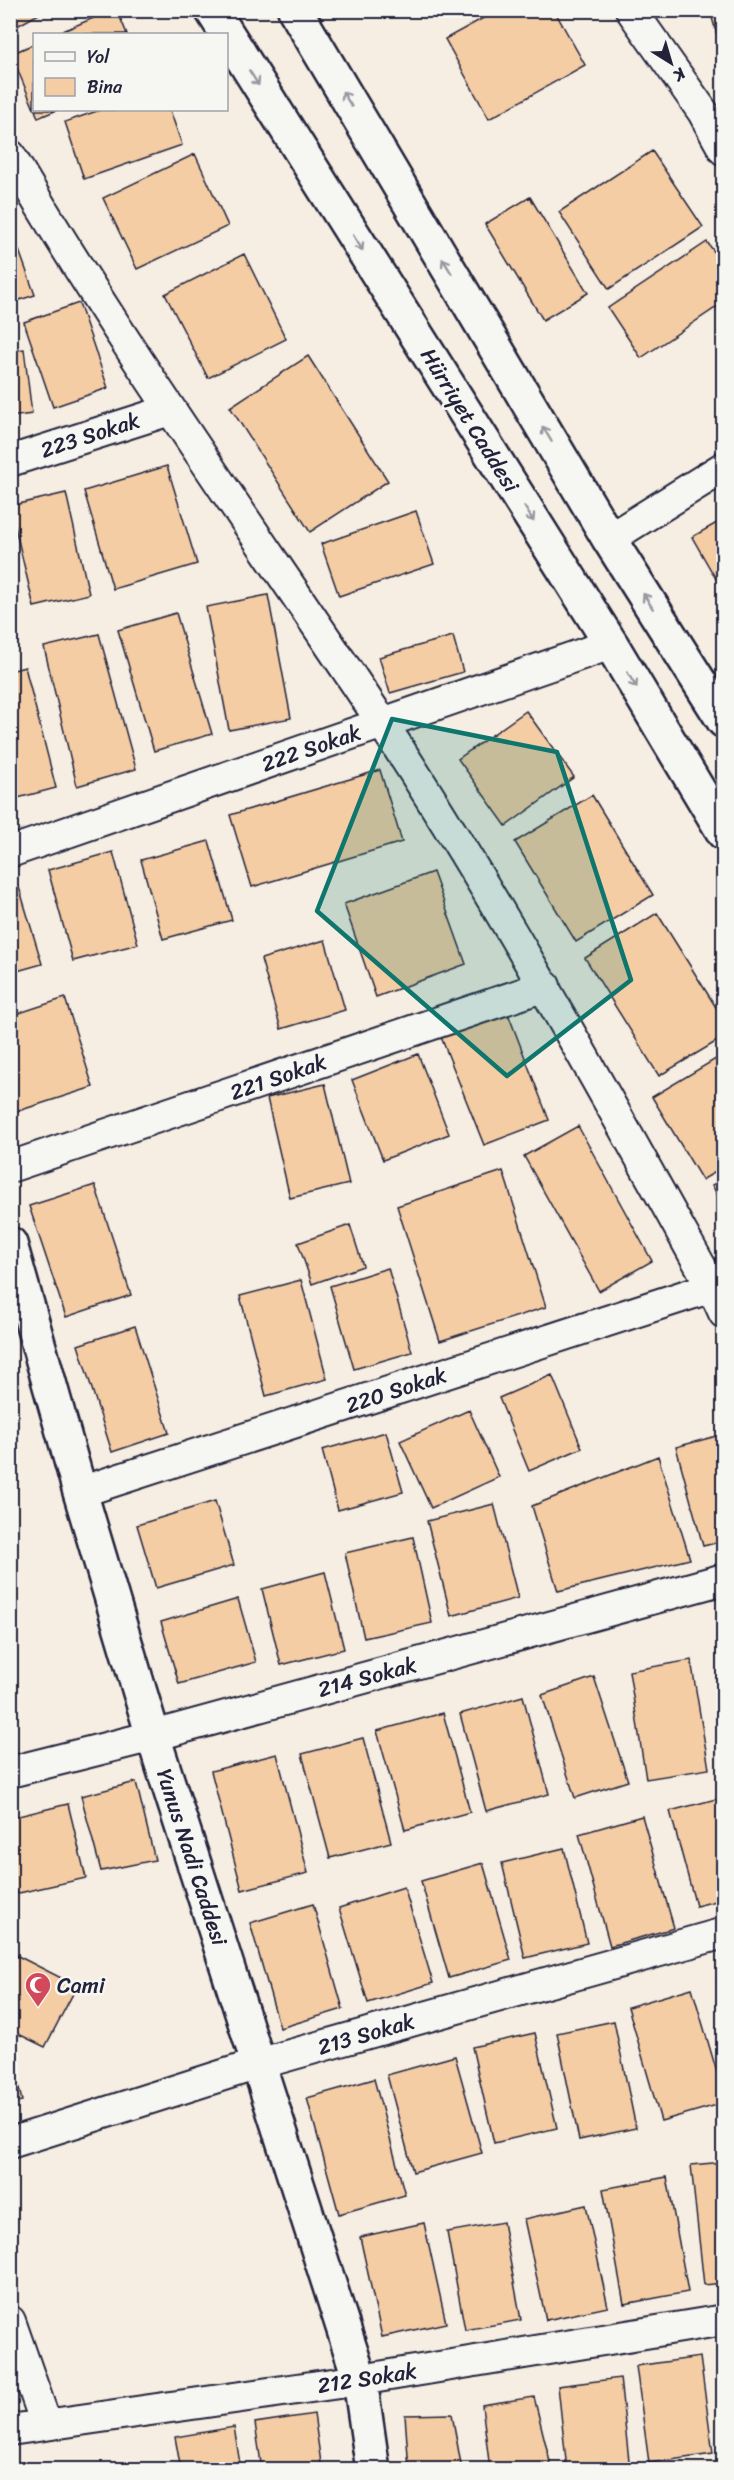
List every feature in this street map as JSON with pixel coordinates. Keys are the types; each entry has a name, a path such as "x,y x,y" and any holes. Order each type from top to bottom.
{"main road":[{"name":"Hürriyet Caddesi","path":"212,10 226,33"},
{"path":"295,10 609,539 723,721"},
{"name":"Hürriyet Caddesi","path":"228,35 611,644 723,833"},
{"name":"Yunus Nadi Caddesi","path":"10,1244 80,1492 153,1736 360,2380 373,2469"}],"street":[{"path":"631,10 713,110 723,150"},
{"path":"10,155 19,186 382,724 545,986 718,1300"},
{"name":"223 Sokak","path":"10,461 170,410"},
{"path":"609,539 723,467"},
{"name":"222 Sokak","path":"10,852 611,644"},
{"name":"221 Sokak","path":"10,1167 545,986"},
{"name":"220 Sokak","path":"80,1492 718,1300"},
{"name":"214 Sokak","path":"10,1772 153,1736 723,1579"},
{"name":"213 Sokak","path":"10,2144 258,2064 723,1933"},
{"path":"10,2320 46,2424"},
{"name":"212 Sokak","path":"10,2430 360,2380 723,2320"}],"highlighted area":[{"path":"392,719 557,752 631,980 507,1076 317,911"}],"building":[{"path":"10,10 46,10 10,30"},
{"path":"112,10 117,10 127,33 58,33"},
{"path":"435,10 453,10 440,18"},
{"path":"498,10 554,10 585,65 489,119 445,39"},
{"path":"724,10 724,59 710,11"},
{"path":"33,44 33,107 11,54"},
{"path":"35,111 55,111 38,118"},
{"path":"97,111 170,111 182,145 84,179 65,122"},
{"path":"652,151 703,227 609,289 559,212"},
{"path":"195,154 228,226 137,269 103,198"},
{"path":"530,197 588,293 543,320 485,224"},
{"path":"10,225 35,295 10,303"},
{"path":"707,242 724,265 724,302 641,358 608,308"},
{"path":"244,254 286,339 208,378 165,294"},
{"path":"79,303 108,388 53,407 24,322"},
{"path":"24,349 32,414 10,417 10,351"},
{"path":"308,356 388,481 310,532 230,407"},
{"path":"167,466 197,564 113,589 84,491"},
{"path":"66,493 89,594 34,607 10,506"},
{"path":"416,511 434,564 339,596 321,544"},
{"path":"722,520 724,523 724,593 692,537"},
{"path":"268,595 291,718 229,730 206,607"},
{"path":"176,613 212,734 154,751 118,630"},
{"path":"99,634 136,769 77,786 44,647"},
{"path":"453,636 463,672 390,693 379,657"},
{"path":"25,667 56,788 10,800 10,671"},
{"path":"526,711 574,777 506,826 458,759"},
{"path":"380,770 402,842 252,887 230,815"},
{"path":"592,795 653,895 576,942 515,842"},
{"path":"209,841 232,920 163,939 141,860"},
{"path":"113,852 138,944 73,961 48,870"},
{"path":"433,872 466,964 376,997 344,904"},
{"path":"19,887 42,964 10,973 10,890"},
{"path":"657,913 724,1020 724,1037 659,1076 585,958"},
{"path":"325,940 345,1010 281,1029 261,959"},
{"path":"65,998 93,1087 15,1112 10,1097 10,1016"},
{"path":"507,1011 549,1120 484,1145 441,1037"},
{"path":"418,1054 449,1134 383,1160 352,1080"},
{"path":"724,1054 724,1167 702,1180 652,1097"},
{"path":"325,1084 349,1184 290,1198 267,1098"},
{"path":"578,1126 652,1261 599,1291 524,1156"},
{"path":"503,1171 546,1307 440,1341 397,1206"},
{"path":"724,1180 724,1208 712,1185"},
{"path":"95,1185 131,1295 66,1317 29,1206"},
{"path":"350,1225 363,1266 312,1284 298,1243"},
{"path":"388,1268 412,1352 354,1369 330,1286"},
{"path":"301,1280 327,1379 266,1396 240,1296"},
{"path":"135,1326 169,1433 112,1452 78,1345"},
{"path":"552,1375 582,1448 529,1471 499,1398"},
{"path":"469,1410 499,1477 431,1508 400,1441"},
{"path":"386,1432 403,1492 338,1510 322,1450"},
{"path":"724,1434 724,1541 703,1546 676,1447"},
{"path":"658,1456 690,1559 558,1591 532,1506"},
{"path":"215,1501 234,1565 156,1588 137,1525"},
{"path":"494,1504 518,1598 451,1616 427,1521"},
{"path":"413,1537 432,1623 364,1638 345,1553"},
{"path":"325,1572 344,1649 281,1665 262,1589"},
{"path":"238,1599 256,1662 179,1684 161,1622"},
{"path":"691,1660 709,1769 646,1779 629,1671"},
{"path":"594,1677 628,1781 575,1798 542,1695"},
{"path":"523,1696 549,1794 486,1811 460,1714"},
{"path":"443,1713 470,1812 405,1830 377,1731"},
{"path":"363,1738 391,1842 330,1858 302,1754"},
{"path":"277,1754 308,1873 242,1890 211,1771"},
{"path":"136,1782 155,1860 101,1871 81,1796"},
{"path":"724,1797 724,1899 696,1906 670,1811"},
{"path":"68,1804 86,1878 10,1895 10,1818"},
{"path":"642,1816 674,1928 610,1946 579,1834"},
{"path":"564,1848 587,1943 525,1958 502,1863"},
{"path":"483,1863 511,1960 449,1978 421,1881"},
{"path":"404,1887 433,1983 368,2003 339,1908"},
{"path":"313,1904 343,2009 280,2028 250,1923"},
{"name":"Cami","path":"10,1952 77,1986 45,2047 10,2030"},
{"path":"724,1979 724,2013 717,1980"},
{"path":"692,1988 724,2096 724,2103 661,2121 628,2007"},
{"path":"614,2021 636,2128 579,2140 557,2033"},
{"path":"535,2033 557,2128 494,2143 472,2047"},
{"path":"10,2050 22,2101 10,2104"},
{"path":"455,2056 482,2153 413,2172 387,2075"},
{"path":"374,2079 405,2195 339,2214 307,2098"},
{"path":"724,2162 724,2283 704,2285 691,2165"},
{"path":"667,2177 688,2292 624,2304 603,2189"},
{"path":"586,2205 608,2307 546,2320 524,2219"},
{"path":"503,2222 521,2320 465,2330 447,2232"},
{"path":"424,2223 446,2323 382,2337 360,2237"},
{"path":"700,2357 713,2454 649,2463 636,2366"},
{"path":"620,2378 630,2470 567,2470 558,2386"},
{"path":"534,2397 552,2470 490,2470 482,2405"},
{"path":"314,2414 322,2470 262,2470 255,2423"},
{"path":"452,2414 462,2470 409,2470 405,2415"},
{"path":"234,2427 241,2470 181,2470 175,2437"}],"place":[{"name":"Cami","path":"38,2008"}]}
